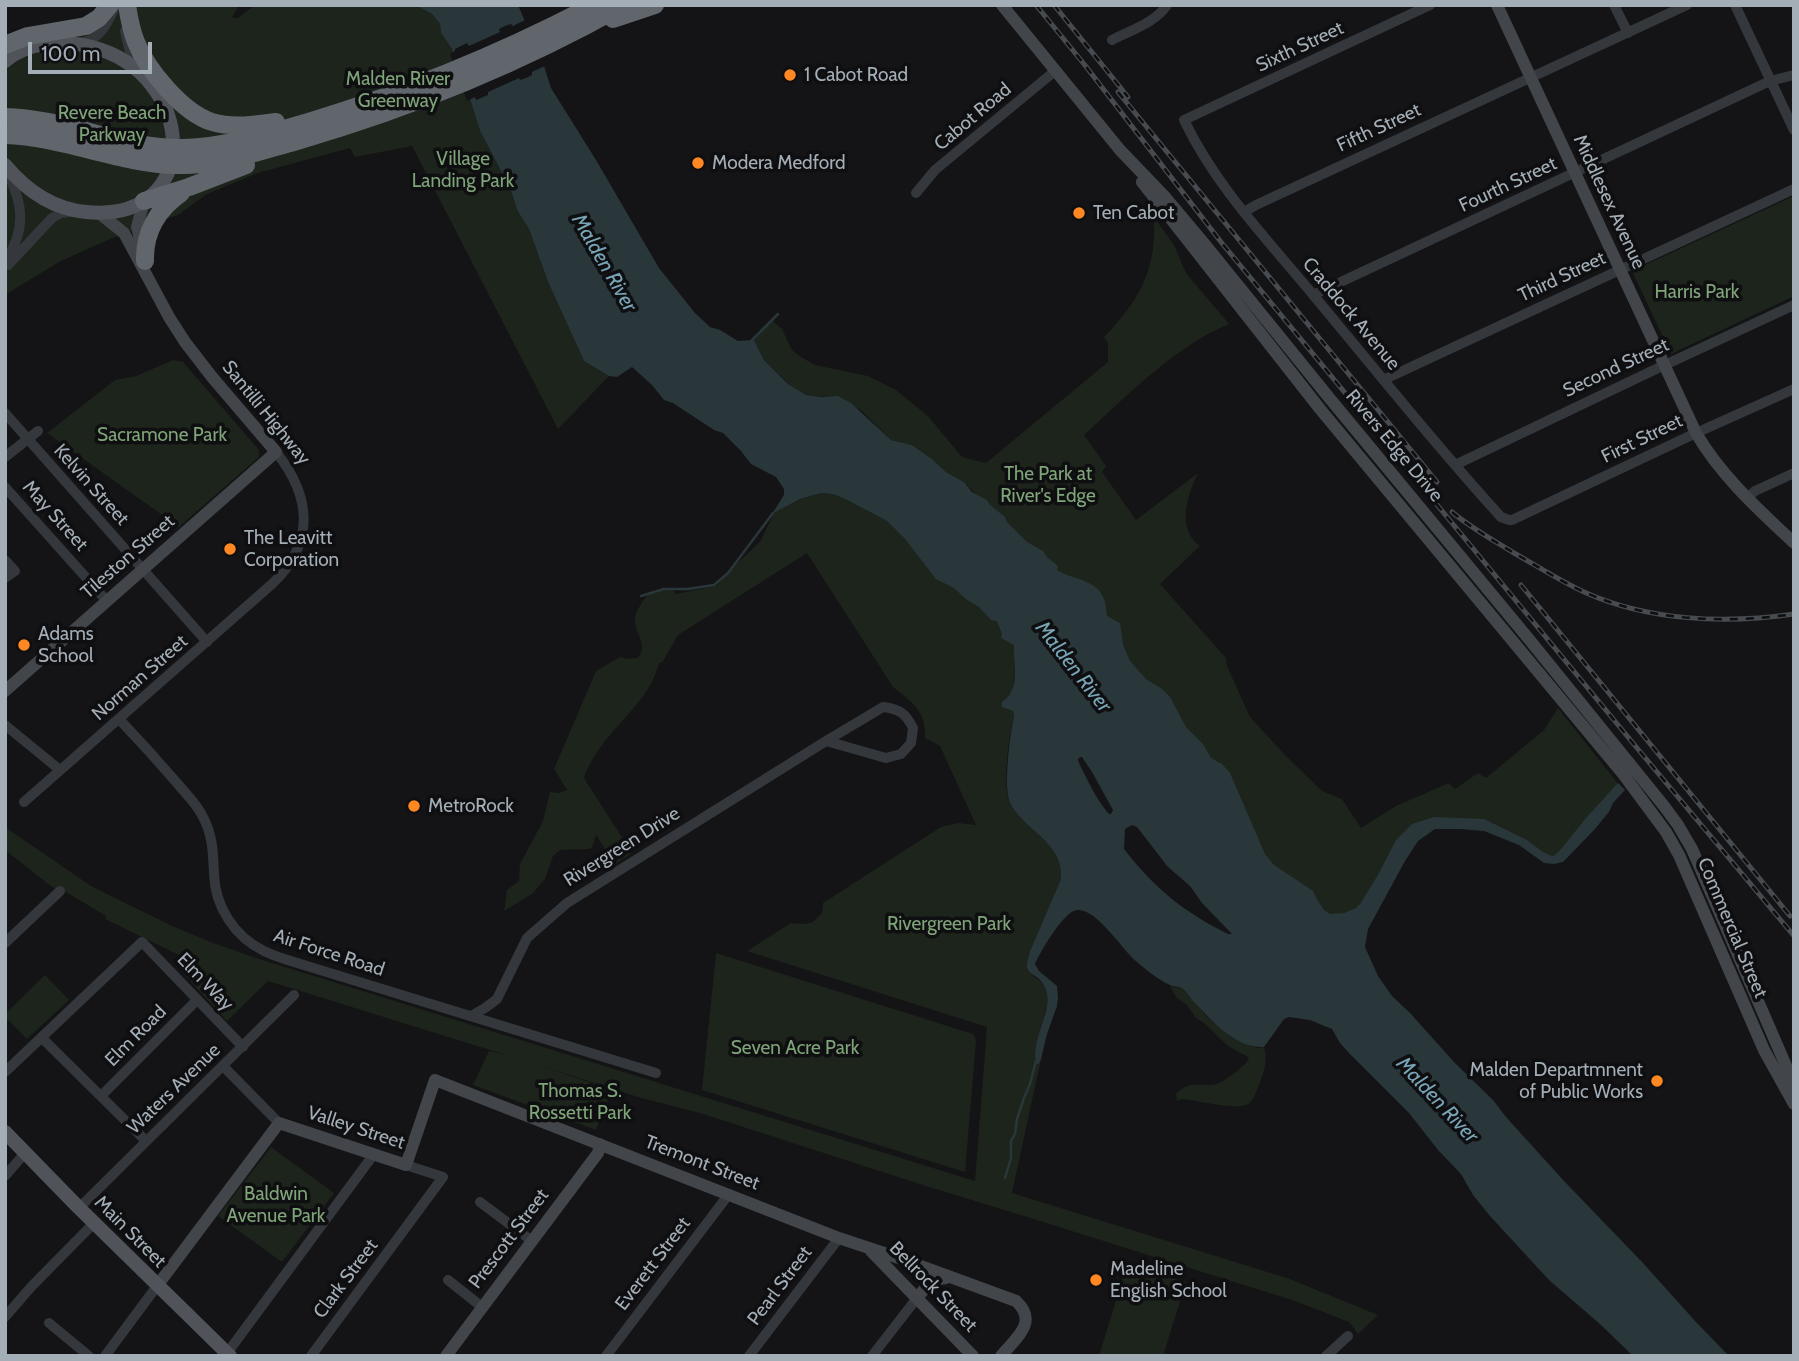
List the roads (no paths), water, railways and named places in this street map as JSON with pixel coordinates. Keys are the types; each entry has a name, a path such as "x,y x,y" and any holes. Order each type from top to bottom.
{"highway":[{"path":"5,45 28,36 86,26 99,18 110,5"},
{"path":"125,5 134,38 145,59 176,99 199,117 217,123 238,125 336,121"},
{"path":"144,201 190,187 336,121 493,71 561,31 594,5"},
{"path":"561,31 624,5"},
{"path":"561,31 601,23 655,5"},
{"path":"5,51 41,45"},
{"path":"5,117 45,121 132,141 172,156"},
{"path":"5,135 35,138 136,161 172,156 199,147 336,121"},
{"path":"145,261 147,240 157,217 169,201 190,187"}],"main road":[{"name":"Rivers Edge Drive","path":"1002,5 1120,150 1174,207 1636,770"},
{"name":"Middlesex Avenue","path":"1497,5 1696,433 1714,461 1747,498 1794,543"},
{"path":"5,61 21,50 41,45 75,44 97,49 137,70 153,86 168,112 172,127 172,156 162,183 144,201 125,210 99,213 57,205 38,195 5,167"},
{"name":"Rivers Edge Drive","path":"1120,150 1165,214 1310,396 1623,774"},
{"name":"Santilli Highway","path":"144,201 138,227 150,279"},
{"name":"Santilli Highway","path":"99,213 124,233 169,317 191,351 276,452"},
{"name":"Tileston Street","path":"5,691 276,452"},
{"name":"Commercial Street","path":"1636,770 1678,825 1692,849 1794,1084"},
{"name":"Commercial Street","path":"1623,774 1666,832 1679,855 1764,1050 1794,1104"},
{"name":"Tremont Street","path":"406,1165 435,1080 839,1238 896,1256 1016,1301 1026,1317 1026,1325 1001,1356"},
{"path":"157,1286 279,1124"},
{"name":"Valley Street","path":"279,1124 406,1165"},
{"name":"Main Street","path":"5,1132 227,1355"},
{"name":"Prescott Street","path":"446,1356 598,1153 600,1144"},
{"name":"Bellrock Street","path":"865,1247 876,1254 973,1356"},
{"path":"917,1298 932,1280 942,1277 956,1279"}],"street":[{"path":"75,44 96,37 104,28 115,5"},
{"path":"125,5 124,26 128,48 153,86"},
{"path":"1112,40 1152,20 1167,5"},
{"name":"Sixth Street","path":"1184,120 1430,5"},
{"path":"1615,5 1628,33"},
{"name":"Fifth Street","path":"1244,212 1687,5"},
{"path":"1735,5 1794,130"},
{"name":"Cabot Road","path":"916,193 935,170 1055,71"},
{"name":"Fourth Street","path":"1313,295 1770,80 1794,75"},
{"name":"Craddock Avenue","path":"1184,120 1205,160 1244,212 1455,465 1501,517 1506,519"},
{"path":"5,167 17,193 21,215 18,237 5,265"},
{"name":"Third Street","path":"1383,380 1794,189"},
{"path":"5,265 55,216 63,212 78,211"},
{"name":"Second Street","path":"1455,465 1794,306"},
{"name":"First Street","path":"1506,519 1512,520 1794,389"},
{"name":"Kelvin Street","path":"5,413 207,642"},
{"path":"5,457 38,431"},
{"name":"Santilli Highway","path":"276,452 296,481 303,503 304,518 303,534 293,560 278,578"},
{"path":"1747,498 1755,491 1794,472"},
{"name":"May Street","path":"5,487 107,601"},
{"path":"5,560 15,571 5,578"},
{"name":"Norman Street","path":"24,802 278,578"},
{"name":"Rivergreen Drive","path":"471,1016 497,999 527,938 567,903 826,741 883,707 902,712 914,728 911,743 901,754 886,758 826,741"},
{"name":"Air Force Road","path":"119,719 201,813 211,834 217,896 233,927 257,948 272,955 656,1073"},
{"path":"5,725 61,770"},
{"path":"5,943 60,891"},
{"name":"Elm Way","path":"42,1038 142,942 243,1047"},
{"name":"Waters Avenue","path":"79,1208 294,995"},
{"name":"Elm Road","path":"101,1096 197,999"},
{"path":"5,1072 42,1038 146,1141"},
{"name":"Valley Street","path":"223,1066 279,1124"},
{"path":"5,1176 25,1153"},
{"path":"227,1355 374,1154"},
{"name":"Valley Street","path":"406,1165 443,1177 409,1224"},
{"name":"Everett Street","path":"606,1356 729,1194"},
{"path":"480,1202 532,1241"},
{"path":"5,1317 94,1223"},
{"name":"Clark Street","path":"312,1356 409,1224"},
{"name":"Pearl Street","path":"749,1356 839,1238"},
{"path":"447,1280 482,1307"},
{"path":"105,1356 157,1286"},
{"path":"872,1356 917,1298"},
{"path":"49,1324 89,1356"},
{"path":"1326,1356 1348,1336"}],"water":[{"name":"Malden River","path":"415,5 518,5 551,88 659,268 695,313 710,327 738,341 754,340 764,360 788,384 806,395 838,396 851,403 891,440 912,445 946,472 964,482 972,492 987,500 1027,542 1043,551 1058,566 1057,570 1096,587 1104,599 1107,616 1120,623 1123,645 1130,661 1146,679 1170,697 1186,727 1203,744 1211,758 1222,764 1230,773 1265,854 1274,865 1313,891 1324,910 1330,914 1344,913 1360,904 1396,840 1412,824 1434,817 1484,819 1527,840 1552,856 1618,783 1625,790 1594,830 1563,862 1554,864 1544,863 1519,845 1484,831 1435,829 1418,841 1405,861 1368,929 1365,947 1378,976 1392,996 1493,1100 1564,1181 1729,1356 1633,1356 1549,1280 1490,1216 1461,1174 1409,1113 1340,1043 1332,1029 1310,1020 1289,1017 1284,1019 1264,1047 1244,1043 1225,1032 1183,989 1164,982 1140,965 1101,923 1085,911 1072,912 1059,924 1035,964 1039,971 1057,986 1058,998 1038,1065 1036,1045 1047,1006 1047,995 1041,982 1028,970 1027,964 1061,879 1056,855 1016,812 1008,795 1008,760 1014,716 1013,711 1002,707 1002,702 1012,691 1014,684 1014,645 1001,638 997,621 991,620 954,588 936,579 905,539 887,521 845,499 821,493 800,499 772,514 784,495 784,489 776,477 751,464 723,433 664,400 632,367 617,377 609,376 584,361 548,282 529,229 517,210 511,190 480,131 452,49 432,14","holes":["1080,757 1092,772 1113,810 1111,814 1092,790 1079,763","1132,825 1137,827 1168,867 1190,886 1202,903 1232,934 1212,926 1184,908 1147,876 1124,849 1125,829"]}],"waterway":[{"path":"751,341 778,314"},
{"path":"641,596 664,589 714,585 728,573 773,513"},
{"path":"1005,1178 1011,1158 1011,1141 1036,1061"}],"railway":[{"path":"1036,5 1221,242 1794,936"},
{"path":"1054,5 1128,97"},
{"path":"1118,92 1437,482"},
{"path":"1452,512 1482,534 1549,573 1609,602 1687,618 1741,619 1794,614"},
{"path":"1521,585 1790,916"}],"place":[{"name":"1 Cabot Road","path":"790,75"},
{"name":"Modera Medford","path":"698,163"},
{"name":"Ten Cabot","path":"1079,213"},
{"name":"The Leavitt Corporation","path":"230,549"},
{"name":"Adams School","path":"24,645"},
{"name":"MetroRock","path":"414,806"},
{"name":"Malden Departmnent of Public Works","path":"1657,1081"},
{"name":"Madeline English School","path":"1096,1280"}],"park label":[{"name":"Malden River Greenway","path":"398,90"},
{"name":"Revere Beach Parkway","path":"112,124"},
{"name":"Village Landing Park","path":"463,170"},
{"name":"Harris Park","path":"1697,292"},
{"name":"Sacramone Park","path":"162,435"},
{"name":"The Park at River's Edge","path":"1048,485"},
{"name":"Rivergreen Park","path":"949,924"},
{"name":"Seven Acre Park","path":"795,1048"},
{"name":"Thomas S. Rossetti Park","path":"580,1102"},
{"name":"Baldwin Avenue Park","path":"276,1205"}]}
